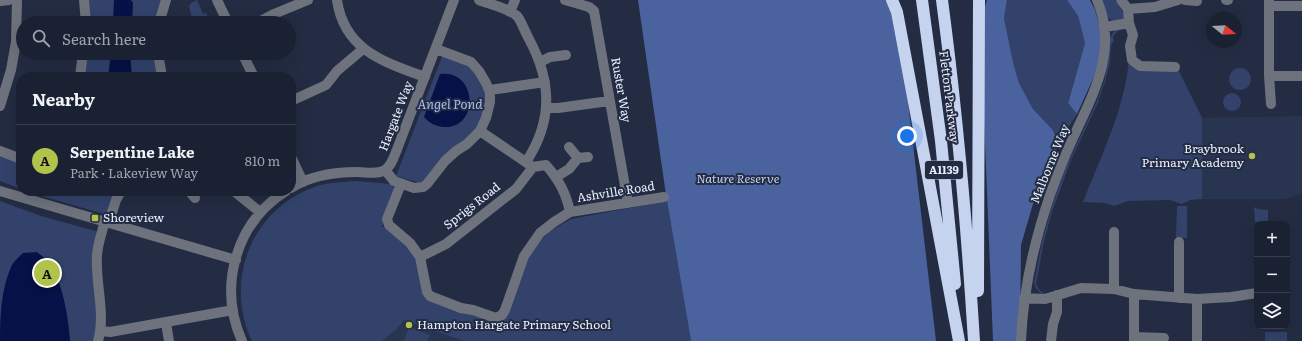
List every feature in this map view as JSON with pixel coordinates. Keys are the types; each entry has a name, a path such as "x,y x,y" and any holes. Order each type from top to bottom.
{"highway":[{"path":"892,0 897,12 960,341"},
{"name":"Fletton Parkway","path":"922,0 943,157 960,341"},
{"name":"Fletton Parkway","path":"942,0 958,137 968,243 974,341"},
{"path":"978,341 979,0"}],"street":[{"path":"0,1 9,0"},
{"path":"17,0 17,16"},
{"path":"84,0 85,16"},
{"path":"161,16 166,0"},
{"path":"218,0 225,16"},
{"path":"270,16 308,0"},
{"path":"337,0 339,13 351,35 363,49 390,64 425,77"},
{"name":"Hargate Way","path":"296,186 317,177 336,173 377,173 385,170 391,163 454,0"},
{"name":"Sprigs Road","path":"420,257 446,244 516,189 529,165 542,131 546,108 545,82 543,69 535,49 517,17 510,12 479,0"},
{"path":"510,12 515,0"},
{"name":"Ruster Way","path":"565,0 590,7 594,11 628,203"},
{"name":"Malborne Way","path":"1022,341 1024,298 1035,247 1050,195 1068,148 1088,106 1102,69 1106,40 1103,14 1097,0"},
{"path":"1121,0 1128,9 1129,23 1133,35 1130,46 1132,60 1140,66 1175,67"},
{"path":"1128,9 1155,7 1178,0"},
{"path":"1185,0 1197,1"},
{"path":"1271,104 1269,76 1269,3 1302,6"},
{"path":"1105,27 1129,23"},
{"path":"0,106 11,70 16,42"},
{"path":"296,99 326,85 337,71 363,49"},
{"path":"385,170 394,181 414,188 423,188 445,161 480,132 486,118 490,102 490,90 479,71 470,62 436,49"},
{"path":"540,62 550,57 566,55"},
{"path":"81,72 83,60"},
{"path":"159,60 161,72"},
{"path":"246,60 252,72"},
{"path":"1269,76 1302,76"},
{"path":"490,90 545,82"},
{"path":"546,108 558,108 609,101"},
{"path":"480,132 529,165 546,165 556,177 567,200 570,212"},
{"path":"556,177 583,158 569,147"},
{"path":"0,151 16,157"},
{"path":"296,167 303,182"},
{"name":"Ashville Road","path":"401,184 387,219 389,225 410,243 420,257 427,292 430,296 461,308 473,310 496,318 502,315 505,310 524,256 540,233 554,222 570,212 664,197"},
{"path":"0,191 16,193"},
{"path":"34,196 152,237 236,260"},
{"path":"98,341 101,331 98,255 107,222 118,196"},
{"path":"240,196 260,212"},
{"path":"242,341 238,332 233,310 231,285 236,260 241,244 249,227 260,212 280,196"},
{"path":"1114,232 1114,289"},
{"path":"1179,242 1179,298"},
{"path":"1024,298 1045,299 1057,296 1067,291 1081,288 1114,289 1134,294 1197,299 1231,297 1254,293"},
{"path":"1134,294 1134,339 1164,338"},
{"path":"1051,341 1053,324 1057,312 1057,296"},
{"path":"1197,299 1198,341"},
{"path":"101,331 110,332 233,310"},
{"path":"166,323 169,341"}],"shaded area":[{"path":"89,0 163,0 158,16 89,16"},
{"path":"197,0 203,14 206,13 208,16 191,16 189,6"},
{"path":"1007,0 1067,0 1078,16 1085,43 1068,102 1077,114 1059,143 1052,129 1033,109 1019,83 1004,18"},
{"path":"1102,0 1115,0 1126,16 1125,20 1114,21 1108,18"},
{"path":"1126,27 1129,32 1130,62 1178,69 1202,118 1202,199 1190,200 1182,204 1170,200 1128,201 1114,206 1105,203 1083,202 1108,140 1123,96 1129,52 1128,31 1125,29 1118,31 1113,36 1114,41 1111,45 1110,62 1105,82 1097,105 1071,160 1052,212 1044,241 1036,284 1040,291 1048,294 1045,295 1040,293 1034,283 1042,241 1051,209 1065,169 1096,103 1104,82 1108,62 1110,37 1116,28"},
{"path":"443,54 468,65 477,74 486,96 481,125 427,179 420,183 396,176"},
{"path":"86,60 155,60 157,72 85,72"},
{"path":"1240,68 1248,71 1251,79 1248,87 1240,90 1232,87 1229,79 1232,71"},
{"path":"1228,93 1236,93 1241,98 1239,109 1236,111 1228,111 1223,106 1223,98"},
{"name":"Braybrook Primary Academy","path":"1302,116 1302,194 1285,199 1202,199 1202,118"},
{"path":"0,155 16,161 16,187 0,181"},
{"path":"356,181 391,184 394,188 394,193 382,226 401,239 414,255 424,286 425,298 495,321 516,278 529,256 543,238 560,225 571,219 667,201 691,341 464,341 404,320 396,330 382,341 252,341 244,318 241,294 243,271 249,249 260,229 275,211 294,196 317,186 336,182"},
{"path":"42,196 115,196 108,215"},
{"path":"0,201 41,216 99,232 98,314 96,341 0,341"},
{"path":"1177,206 1187,206 1187,238 1176,238"},
{"path":"1254,207 1268,210 1268,221 1255,221"},
{"name":"Hampton Hargate Primary School","path":"404,320 464,341 382,341 396,330"},
{"path":"409,327 430,335 427,341 404,341"},
{"path":"1265,332 1287,332 1287,341 1265,341"}],"green space":[{"name":"Nature Reserve","path":"638,0 886,0 900,33 936,341 691,341 666,195"},
{"path":"987,0 1007,0 1004,18 1019,83 1033,109 1052,129 1059,143 1035,197 1021,245 1020,341 993,341 981,44 983,13"},
{"path":"1067,0 1090,0 1095,10 1102,34 1102,59 1077,114 1068,103 1085,43 1078,16"}],"water":[{"path":"114,0 131,0 133,3 132,16 113,16"},
{"path":"110,60 131,60 132,72 109,72"},
{"name":"Angel Pond","path":"440,74 453,75 462,81 468,90 470,100 468,110 463,119 455,125 443,127 437,126 430,123 424,117"},
{"path":"37,252 49,262 58,279 66,311 70,341 0,341 3,294 11,267 23,253"}],"place":[{"name":"Braybrook Primary Academy","path":"1252,156"},
{"name":"Shoreview","path":"95,218"},
{"name":"Serpentine Lake","path":"47,273"},
{"name":"Hampton Hargate Primary School","path":"409,325"}]}
